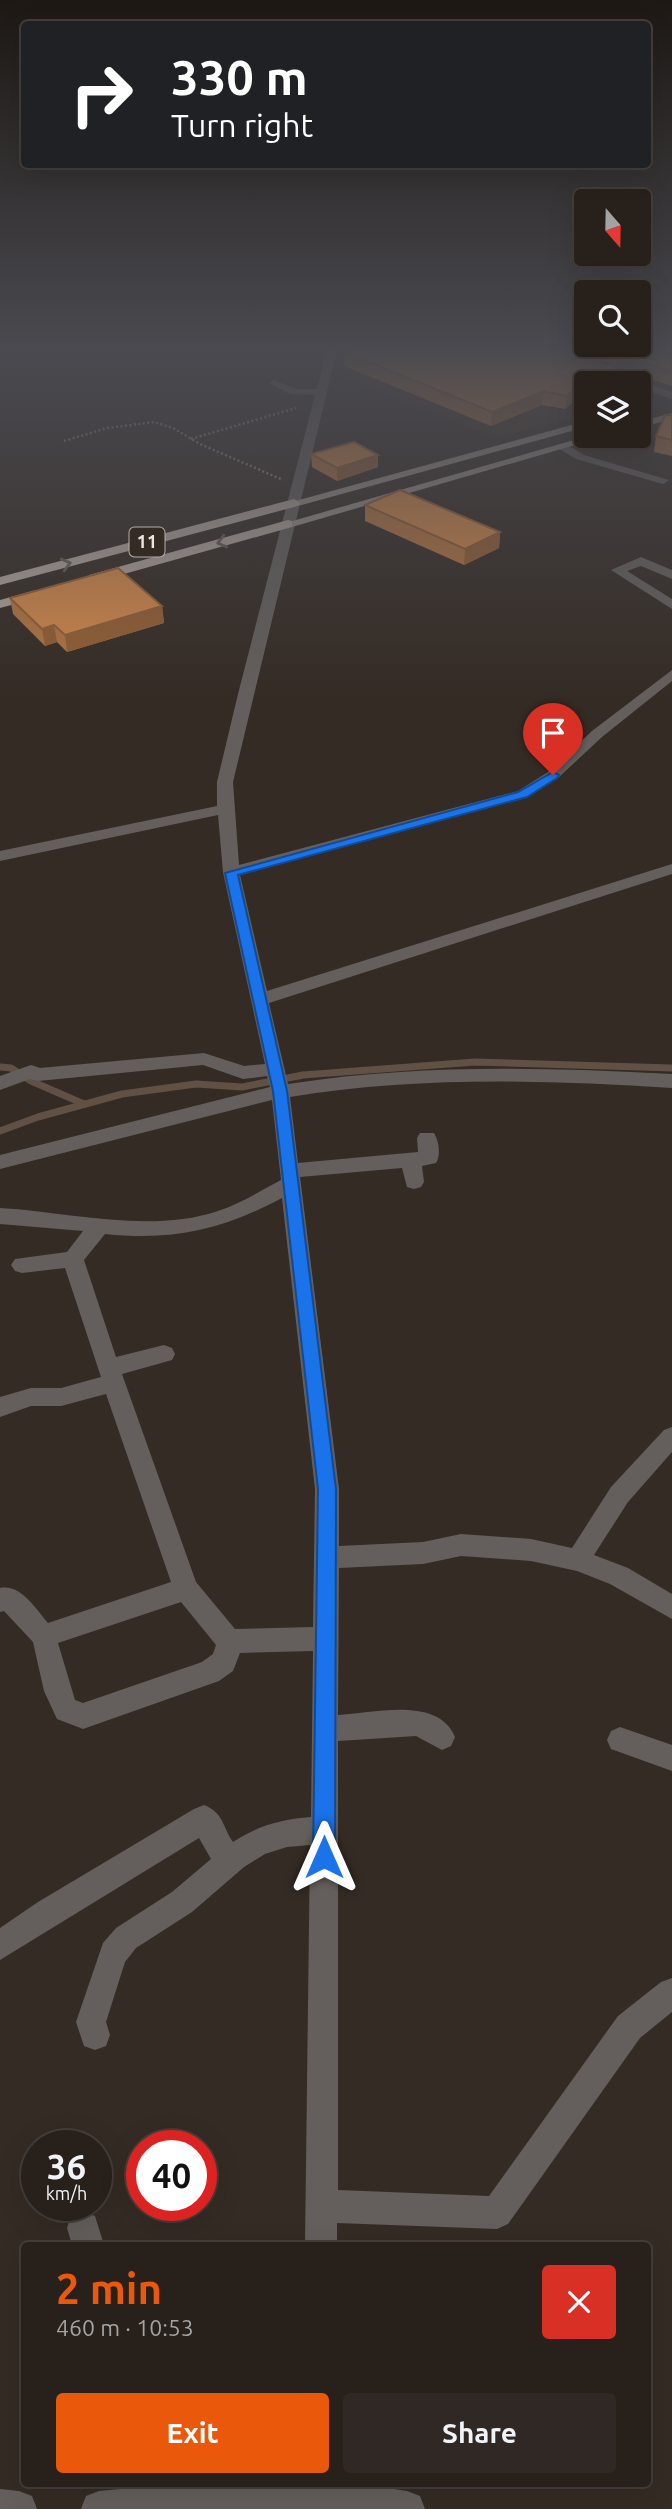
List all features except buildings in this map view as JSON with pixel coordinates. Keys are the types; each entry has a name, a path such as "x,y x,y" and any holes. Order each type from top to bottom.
{"highway":[{"name":"11","path":"0,581 294,503"},
{"name":"11","path":"78,582 288,524"},
{"path":"0,604 52,589"}],"main road":[{"path":"294,503 442,463"},
{"path":"288,524 502,463"}],"street":[{"path":"303,463 225,782 225,809 231,873 277,1080 327,1489 321,2242"},
{"path":"605,463 669,479"},
{"path":"672,575 641,561 617,570 672,606"},
{"path":"231,873 523,794 553,775 597,734 672,674"},
{"path":"0,856 225,809"},
{"path":"258,1000 672,869"},
{"path":"0,1083 31,1071 38,1075 204,1059 243,1073 315,1086 467,1074 672,1081"},
{"path":"0,1162 277,1080"},
{"path":"0,1216 99,1226 154,1228 215,1220 236,1213 290,1177 429,1158 427,1138"},
{"path":"411,1160 414,1182"},
{"path":"22,1265 73,1259 99,1226"},
{"path":"73,1259 110,1375 186,1589 216,1628 230,1641 326,1639"},
{"path":"0,1407 31,1397 61,1397 164,1354"},
{"path":"578,1560 605,1512 642,1465 672,1437"},
{"path":"326,1558 423,1553 461,1545 531,1550 578,1560 620,1576 672,1607"},
{"path":"44,1636 186,1589"},
{"path":"0,1600 9,1598 44,1636 57,1690 66,1710 83,1716 211,1672 224,1662 230,1641"},
{"path":"325,1729 416,1723 431,1727 442,1737"},
{"path":"620,1740 672,1758"},
{"path":"0,1945 48,1912 204,1819 212,1826 212,1836 229,1861"},
{"path":"95,2035 92,2022 113,1953 126,1938 182,1902 229,1861 258,1842 287,1832 324,1830"},
{"path":"322,2206 497,2213 629,2027 672,1993"},
{"path":"99,2509 209,2499 320,2496 407,2509"},
{"path":"0,2507 19,2509"}],"path":[{"path":"244,463 282,480 298,482"}],"waterway":[{"path":"0,1131 38,1117 122,1094 196,1084 242,1087 303,1075 475,1062 672,1068"},
{"path":"0,1067 11,1068 31,1081 84,1104"}],"route":[{"path":"324,1857 327,1489 280,1091 243,936 231,873 523,794 553,775"}]}
